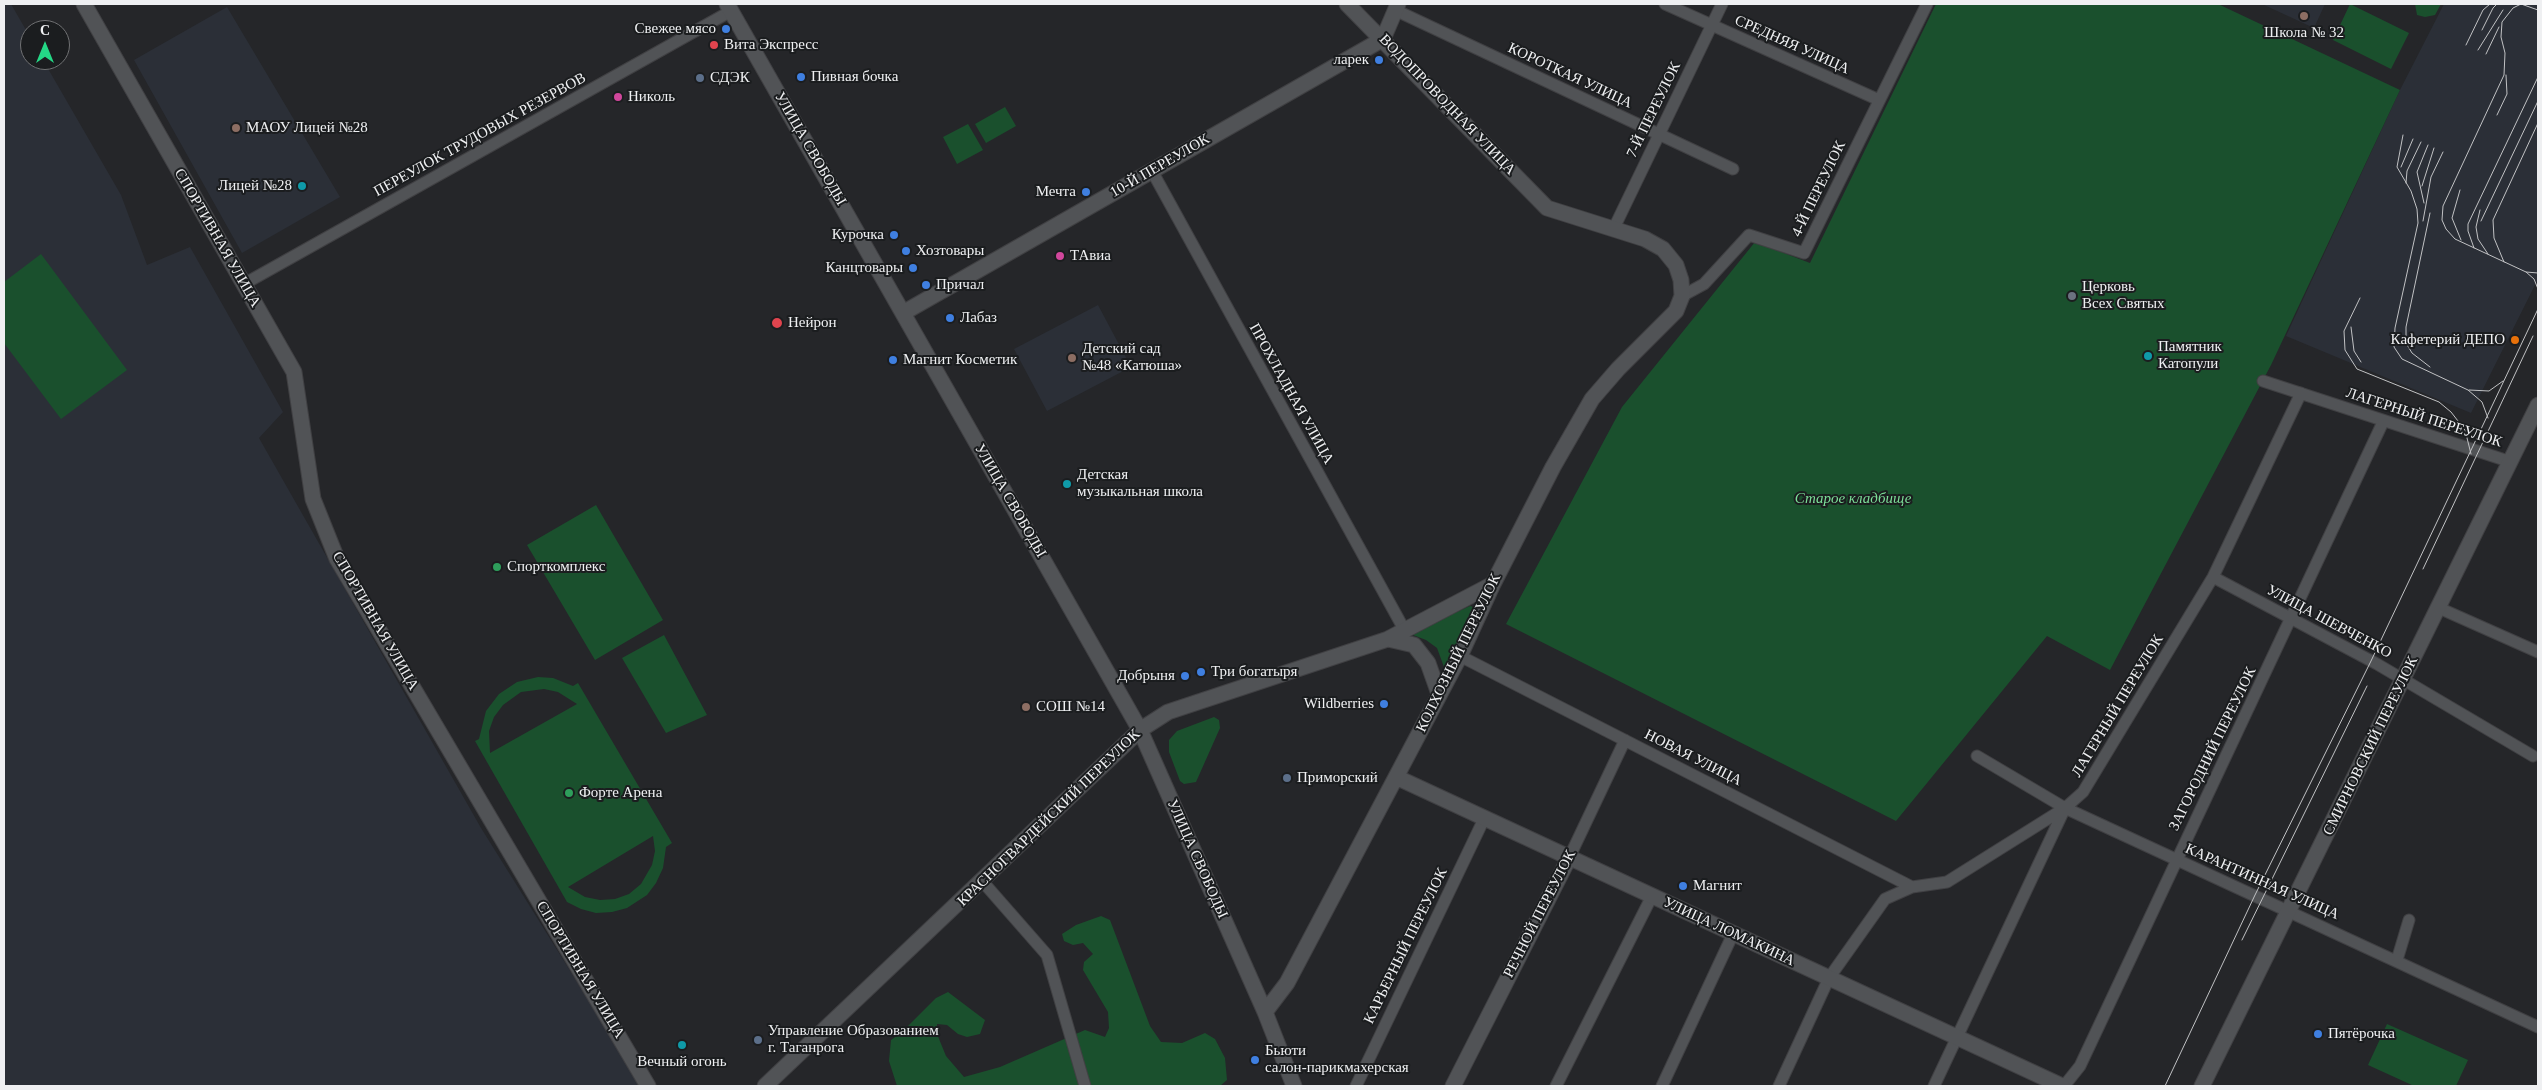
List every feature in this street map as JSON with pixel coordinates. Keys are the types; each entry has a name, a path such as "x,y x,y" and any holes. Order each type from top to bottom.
{"main road":[{"name":"СПОРТИВНАЯ УЛИЦА","path":"84,4 294,372 313,499 337,559 648,1086"},
{"name":"ВОДОПРОВОДНАЯ УЛИЦА","path":"1347,4 1546,208 1614,228"},
{"name":"УЛИЦА СВОБОДЫ","path":"729,7 1140,730 1265,1012 1294,1086"},
{"path":"1383,39 1396,7"},
{"name":"10-Й ПЕРЕУЛОК","path":"903,312 1383,39"},
{"path":"1614,228 1645,239 1663,249 1676,265 1682,280 1682,296"},
{"name":"КОЛХОЗНЫЙ ПЕРЕУЛОК","path":"1265,1012 1287,983 1460,656 1493,584 1553,467 1592,399 1618,369 1676,311 1682,296"},
{"name":"СМИРНОВСКИЙ ПЕРЕУЛОК","path":"2202,1086 2404,680 2538,405"},
{"name":"КРАСНОГВАРДЕЙСКИЙ ПЕРЕУЛОК","path":"765,1086 1140,730 1168,712 1388,639 1493,584"},
{"path":"1388,639 1414,645 1428,663 1439,694"},
{"name":"УЛИЦА ЛОМАКИНА","path":"1396,777 2063,1086"},
{"name":"РЕЧНОЙ ПЕРЕУЛОК","path":"1453,1086 1569,858"}],"street":[{"name":"СРЕДНЯЯ УЛИЦА","path":"1665,4 1879,100"},
{"name":"7-Й ПЕРЕУЛОК","path":"1614,228 1722,4"},
{"name":"4-Й ПЕРЕУЛОК","path":"1682,296 1704,284 1749,235 1804,253 1927,4"},
{"name":"ПЕРЕУЛОК ТРУДОВЫХ РЕЗЕРВОВ","path":"244,284 729,7"},
{"name":"КОРОТКАЯ УЛИЦА","path":"1396,7 1732,169"},
{"name":"ПРОХЛАДНАЯ УЛИЦА","path":"1152,171 1405,631"},
{"name":"ЛАГЕРНЫЙ ПЕРЕУЛОК","path":"2263,381 2383,422 2511,462"},
{"name":"ЛАГЕРНЫЙ ПЕРЕУЛОК","path":"1934,1086 2065,808 2083,792 2212,577 2301,393"},
{"name":"ЗАГОРОДНИЙ ПЕРЕУЛОК","path":"2063,1086 2080,1066 2176,860 2292,620 2383,422"},
{"name":"УЛИЦА ШЕВЧЕНКО","path":"2212,577 2404,680 2533,756"},
{"path":"2439,608 2538,652"},
{"name":"НОВАЯ УЛИЦА","path":"1460,656 1912,888"},
{"name":"РЕЧНОЙ ПЕРЕУЛОК","path":"1569,858 1625,740"},
{"name":"КАРАНТИННАЯ УЛИЦА","path":"1977,756 2065,808 2397,960 2538,1027"},
{"path":"1779,1086 1828,978 1884,899 1912,888 1947,882 2065,808"},
{"name":"КАРЬЕРНЫЙ ПЕРЕУЛОК","path":"1356,1086 1484,819"},
{"path":"982,882 1047,955 1085,1086"},
{"path":"1556,1086 1652,896"},
{"path":"2397,960 2409,920"},
{"path":"1662,1086 1733,934"}],"shaded area":[{"path":"4,4 11,4 20,20 20,70 49,70 121,195 147,265 190,247 283,412 259,438 481,828 642,1086 4,1086"},
{"name":"Школа № 32","path":"2262,4 2325,4 2314,28"},
{"path":"2444,4 2538,4 2538,279 2471,413 2286,336 2400,90"},
{"name":"МАОУ Лицей №28","path":"227,7 340,197 242,253 134,60"},
{"name":"Детский сад №48 «Катюша»","path":"1098,305 1131,367 1047,411 1014,349"}],"green space":[{"name":"Старое кладбище","path":"1936,4 2218,4 2400,90 2271,365 2110,670 2047,636 1896,821 1506,624 1622,407 1755,242 1810,263"},
{"path":"2350,4 2409,33 2391,69 2333,40"},
{"path":"2415,4 2441,4 2435,15 2425,17 2417,15"},
{"path":"1005,107 1016,126 986,143 975,124"},
{"path":"968,124 983,150 957,164 943,137"},
{"path":"41,254 127,370 61,419 4,343 4,282"},
{"path":"596,505 663,620 595,660 527,545"},
{"path":"1470,606 1473,607 1475,614 1447,667 1444,667 1437,648 1426,640 1413,635 1414,631"},
{"path":"664,635 707,715 666,733 622,658"},
{"path":"538,677 553,678 573,686 578,683 672,843 666,847 663,868 656,883 647,895 627,908 612,912 596,913 581,909 567,902 475,741 479,739 486,711 499,694 517,682","holes":["544,689 558,692 577,704 490,753 489,731 494,717 503,705 521,692","653,836 655,851 652,865 641,884 629,894 615,899 600,900 585,897 568,887"]},
{"path":"1214,717 1219,720 1220,728 1196,782 1184,784 1180,781 1169,752 1169,740 1177,731"},
{"path":"1101,916 1110,920 1150,1026 1161,1042 1182,1043 1205,1033 1215,1039 1225,1058 1227,1080 1220,1086 897,1086 889,1061 891,1040 901,1033 936,998 948,992 985,1020 980,1034 967,1037 958,1034 947,1025 937,1024 937,1034 946,1056 964,1077 1000,1067 1085,1030 1105,1037 1109,1028 1108,1012 1083,970 1084,962 1093,954 1083,943 1073,945 1064,941 1062,934 1076,925"},
{"path":"2387,1024 2468,1060 2456,1086 2414,1086 2368,1065"}],"tram line":[{"path":"2466,45 2483,10 2490,4"},
{"path":"2482,30 2497,4"},
{"path":"2521,4 2513,8 2502,22 2501,37 2505,53 2504,75 2443,206 2442,220 2446,229 2455,239 2526,272 2538,273"},
{"path":"2521,4 2538,10"},
{"path":"2478,50 2503,10"},
{"path":"2486,54 2499,27"},
{"path":"2497,115 2507,94 2506,75"},
{"path":"2474,248 2468,231 2468,224 2538,77"},
{"path":"2481,221 2538,101"},
{"path":"2504,262 2494,238 2493,220 2538,123"},
{"path":"2403,135 2397,167 2411,191 2417,209 2418,223 2395,328 2394,347 2402,359 2468,390 2482,402 2488,418"},
{"path":"2401,167 2413,139"},
{"path":"2406,183 2407,171 2421,142"},
{"path":"2424,203 2417,172 2428,145"},
{"path":"2422,186 2434,148"},
{"path":"2423,221 2431,177 2443,152"},
{"path":"2460,190 2452,218 2461,240"},
{"path":"2480,210 2476,227 2478,239 2488,254"},
{"path":"2430,213 2406,327 2406,343 2412,353 2430,367"},
{"path":"2526,272 2534,279 2538,289"},
{"path":"2360,298 2344,331 2345,350 2357,369 2439,402 2451,412 2465,430 2471,454"},
{"path":"2165,1086 2255,895 2371,661 2538,309"},
{"path":"2351,327 2354,351 2361,362"},
{"path":"2423,569 2533,336"},
{"path":"2469,390 2489,391 2503,381"},
{"path":"2242,940 2367,686"}],"place":[{"name":"Школа № 32","path":"2304,16"},
{"name":"Свежее мясо","path":"726,29"},
{"name":"Вита Экспресс","path":"714,45"},
{"name":"ларек","path":"1379,60"},
{"name":"Пивная бочка","path":"801,77"},
{"name":"СДЭК","path":"700,78"},
{"name":"Николь","path":"618,97"},
{"name":"МАОУ Лицей №28","path":"236,128"},
{"name":"Лицей №28","path":"302,186"},
{"name":"Мечта","path":"1086,192"},
{"name":"Курочка","path":"894,235"},
{"name":"Хозтовары","path":"906,251"},
{"name":"ТАвиа","path":"1060,256"},
{"name":"Канцтовары","path":"913,268"},
{"name":"Причал","path":"926,285"},
{"name":"Церковь Всех Святых","path":"2072,296"},
{"name":"Лабаз","path":"950,318"},
{"name":"Нейрон","path":"777,323"},
{"name":"Кафетерий ДЕПО","path":"2515,340"},
{"name":"Памятник Катопули","path":"2148,356"},
{"name":"Детский сад №48 «Катюша»","path":"1072,358"},
{"name":"Магнит Косметик","path":"893,360"},
{"name":"Детская музыкальная школа","path":"1067,484"},
{"name":"Спорткомплекс","path":"497,567"},
{"name":"Три богатыря","path":"1201,672"},
{"name":"Добрыня","path":"1185,676"},
{"name":"Wildberries","path":"1384,704"},
{"name":"СОШ №14","path":"1026,707"},
{"name":"Приморский","path":"1287,778"},
{"name":"Форте Арена","path":"569,793"},
{"name":"Магнит","path":"1683,886"},
{"name":"Пятёрочка","path":"2318,1034"},
{"name":"Управление Образованием г. Таганрога","path":"758,1040"},
{"name":"Вечный огонь","path":"682,1045"},
{"name":"Бьюти салон-парикмахерская","path":"1255,1060"}]}
